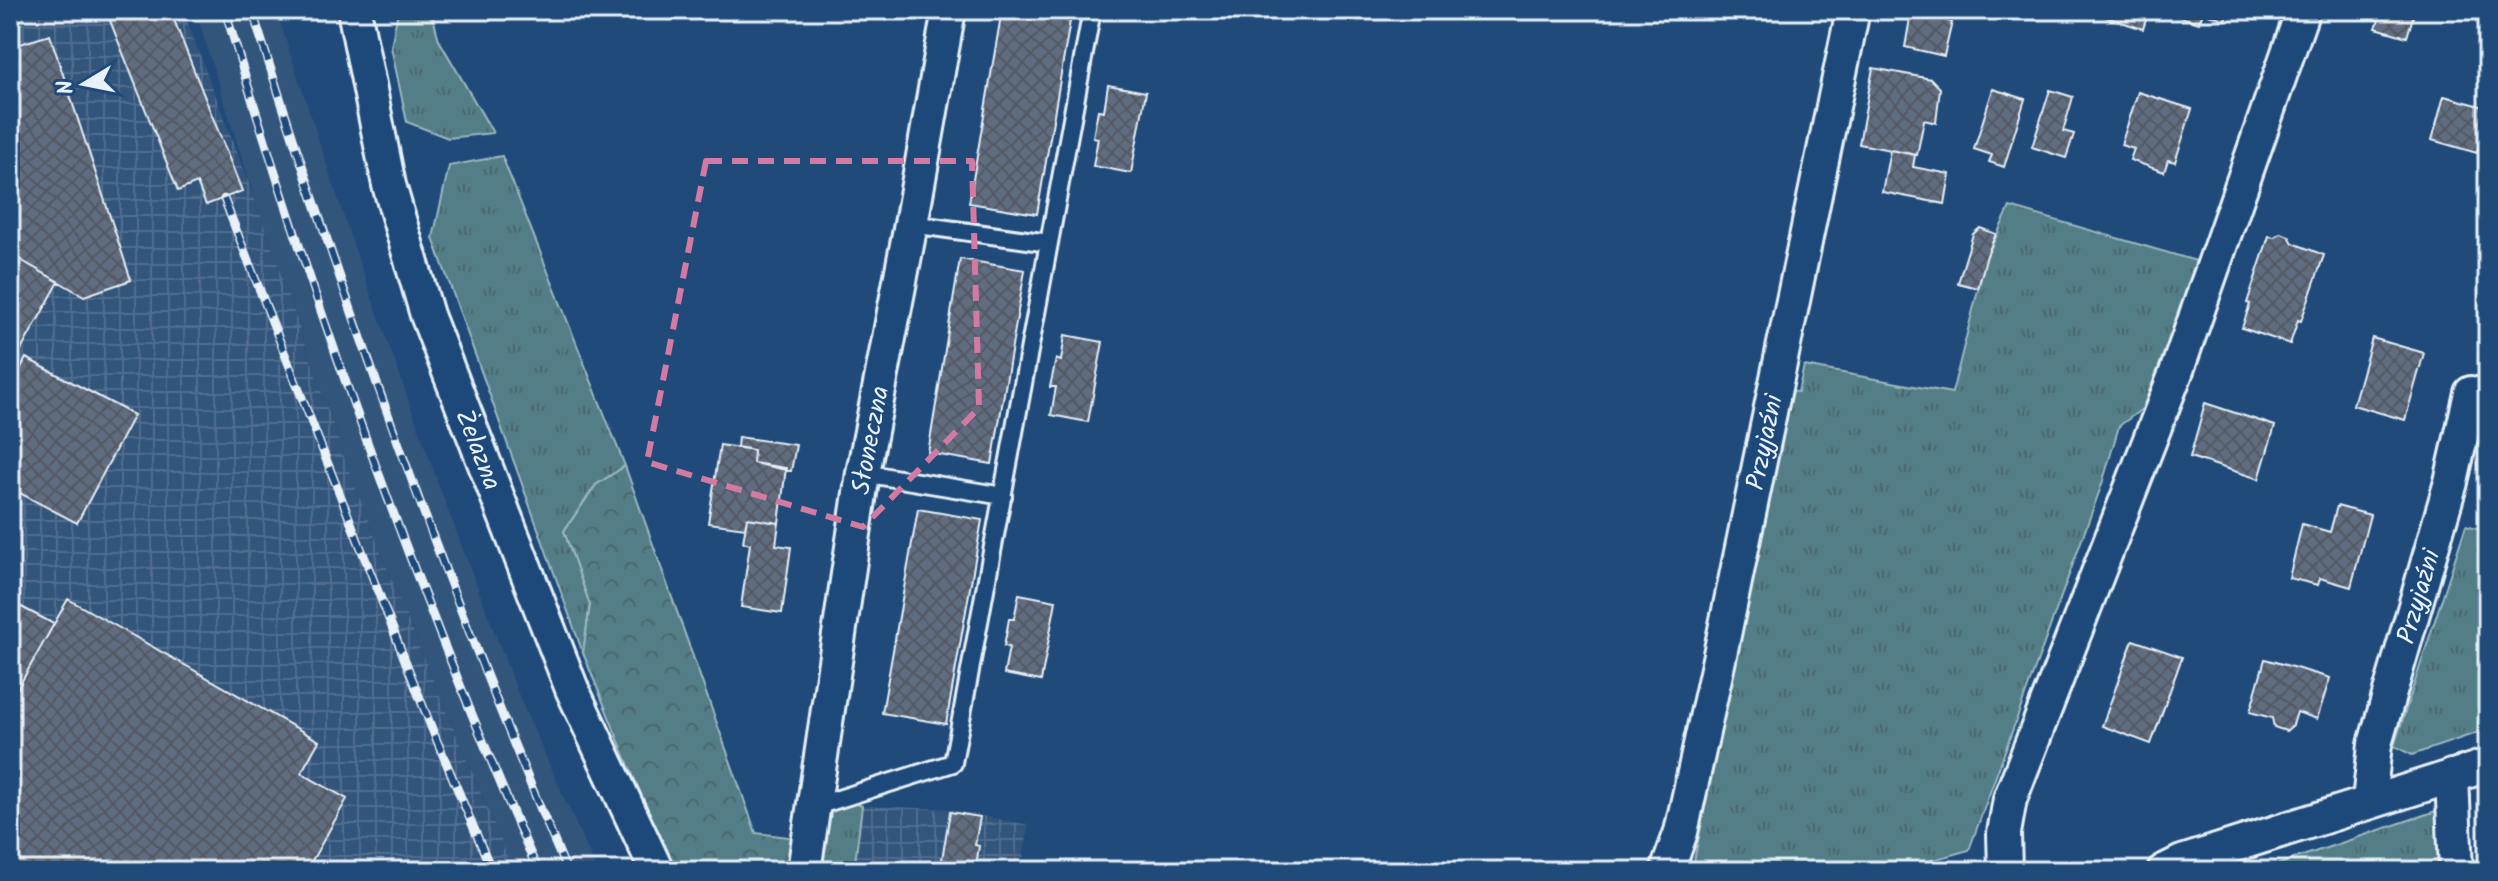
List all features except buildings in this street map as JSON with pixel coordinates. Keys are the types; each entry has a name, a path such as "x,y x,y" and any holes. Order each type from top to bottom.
{"street":[{"name":"Żelazna","path":"354,10 386,174 427,315 572,689 657,871"},
{"name":"Słoneczna","path":"804,871 863,473 949,10"},
{"name":"Przyjaźni","path":"1667,871 1681,832 1701,740 1853,10"},
{"path":"2005,871 2004,833 2010,799 2177,370 2303,10"},
{"name":"Przyjaźni","path":"2369,802 2375,744 2451,482 2471,393"},
{"path":"2164,871 2182,862 2488,765"},
{"path":"2452,776 2456,871"}],"lane":[{"path":"813,807 953,763 1092,10"},
{"path":"911,224 1049,243"},
{"path":"863,473 1003,496"}],"highlighted area":[{"path":"706,161 972,161 979,408 863,527 647,462"}],"shaded area":[{"path":"17,10 183,10 256,202 348,468 406,616 514,871 10,871 10,14"},
{"path":"195,10 276,10 351,238 442,494 521,701 597,871 514,871 406,616 348,468 256,202"},
{"path":"862,806 947,809 1029,825 1021,871 854,871"}],"green space":[{"path":"406,10 431,10 439,40 493,133 448,138 407,122 391,47 397,16"},
{"path":"502,156 625,466 596,485 564,531 590,605 583,653 433,238 449,166"},
{"path":"2010,207 2196,261 2150,403 2119,426 2102,484 1969,850 1893,871 1692,871 1788,391 1798,392 1804,366 1952,393 1986,258"},
{"path":"625,466 756,833 797,838 792,871 678,871 649,815 583,653 590,605 564,531 596,485"},
{"path":"2466,525 2488,531 2488,729 2412,755 2394,746"},
{"path":"847,800 862,806 854,871 816,871 828,807"},
{"path":"2442,809 2444,871 2258,871"}],"railway":[{"path":"225,10 293,229 368,445 450,660 538,871"},
{"path":"252,10 360,336 438,552 567,871"},
{"path":"224,199 432,729 492,871"}]}
